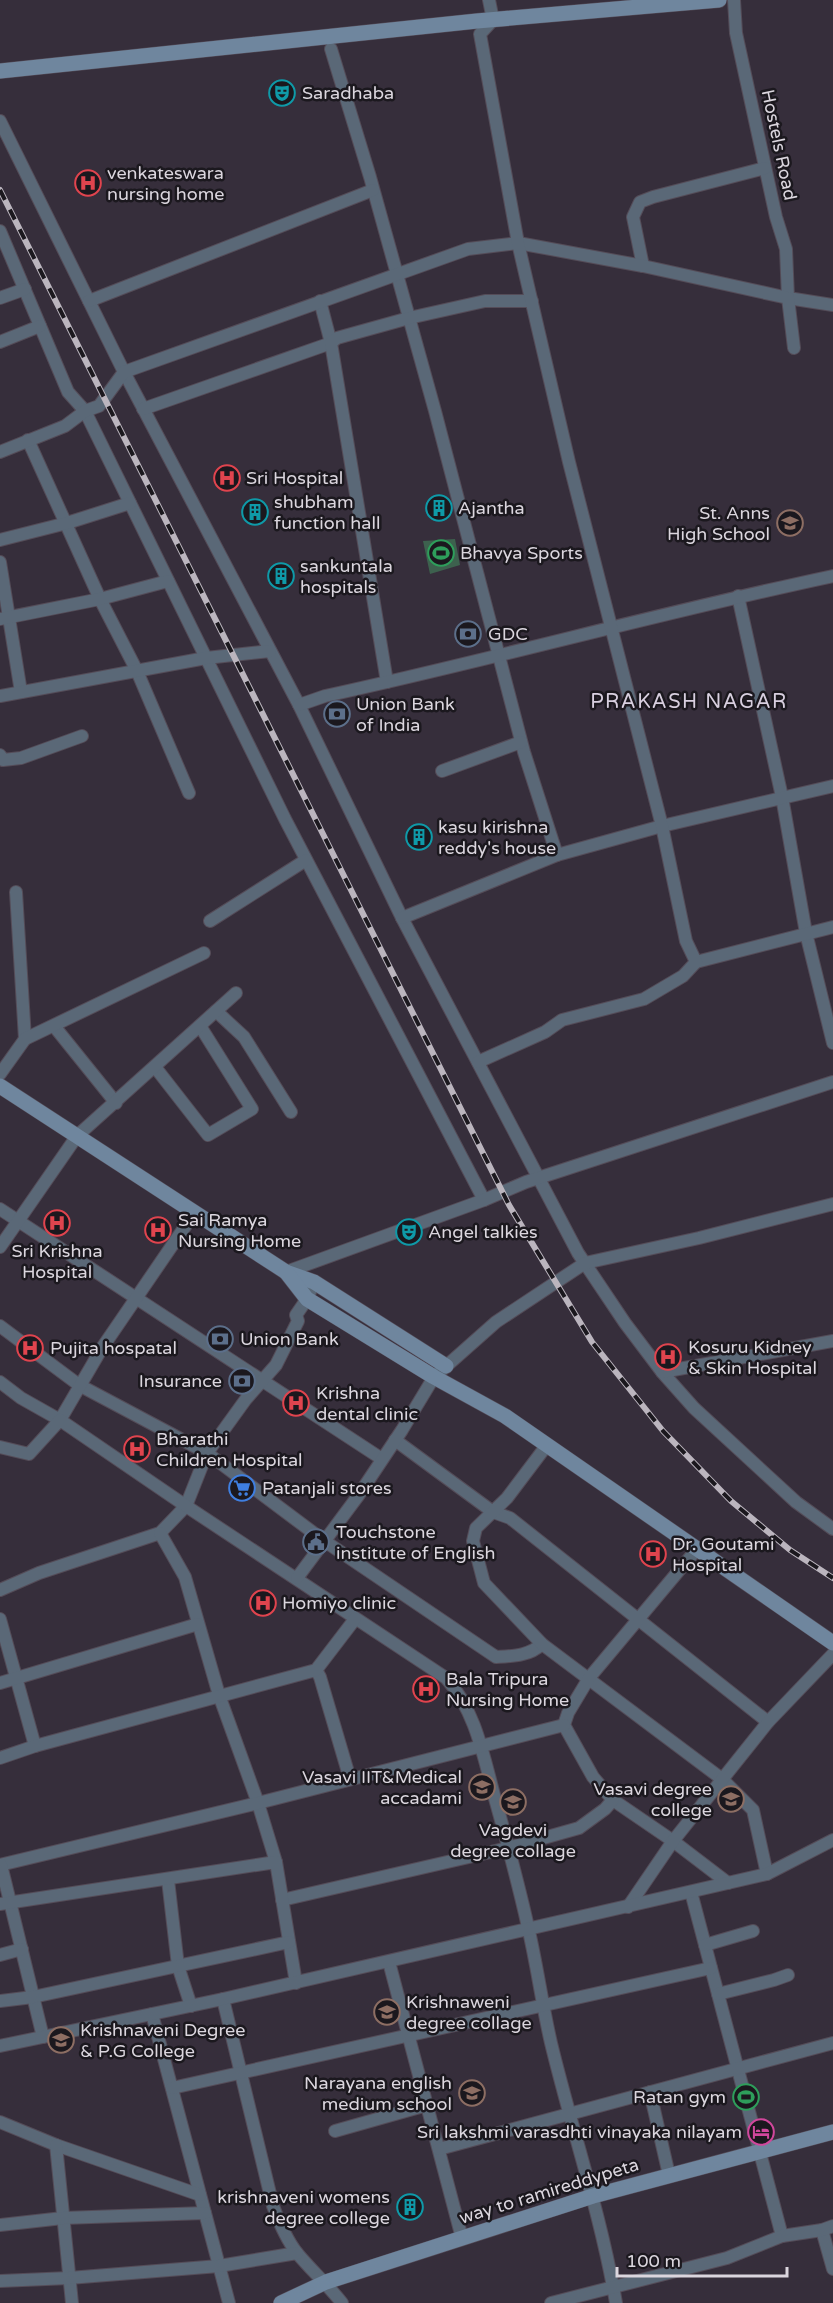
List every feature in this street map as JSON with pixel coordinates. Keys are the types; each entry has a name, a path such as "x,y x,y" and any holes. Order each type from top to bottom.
{"main road":[{"path":"0,71 477,21 718,0"},
{"path":"0,1086 286,1272 314,1282 446,1366"},
{"path":"286,1272 307,1299 434,1377 505,1416 833,1643"},
{"name":"way to ramireddypeta","path":"280,2303 326,2282 593,2196 833,2132"}],"street":[{"path":"489,0 493,20 480,34 518,243 569,462 662,826 686,941 696,962"},
{"name":"Hostels Road","path":"734,0 736,33 776,217 786,249 788,298 794,348"},
{"path":"331,49 435,411 521,742 557,855"},
{"path":"0,121 124,372 299,705 402,918 585,1263 625,1323 662,1372 694,1408 796,1502 833,1529"},
{"path":"642,266 633,217 640,202 653,196 765,168"},
{"path":"89,301 373,190"},
{"path":"0,231 68,392 85,411 306,860 484,1200"},
{"path":"0,452 65,426 85,411 99,406 124,372 468,249 518,243 642,266 788,298 833,305"},
{"path":"0,298 25,289"},
{"path":"320,301 331,343 387,682"},
{"path":"143,409 331,343 337,338 409,318 485,301 532,301"},
{"path":"0,342 40,326"},
{"path":"28,440 100,599 137,671 189,793"},
{"path":"0,540 130,504"},
{"path":"0,562 4,619 21,692"},
{"path":"299,705 325,696 738,596 833,576"},
{"path":"4,619 100,599 168,581"},
{"path":"738,596 782,797 806,933 833,1042"},
{"path":"0,696 206,658 270,651"},
{"path":"0,755 3,760 21,758 82,736"},
{"path":"442,771 521,742"},
{"path":"402,918 557,855 662,826 833,786"},
{"path":"210,921 306,860"},
{"path":"16,892 25,1039"},
{"path":"478,1062 545,1032 562,1020 644,999 682,976 696,962 833,927"},
{"path":"0,1074 25,1039 204,953"},
{"path":"0,1247 77,1136 236,993"},
{"path":"216,1011 244,1037 291,1112"},
{"path":"54,1026 116,1102"},
{"path":"155,1067 208,1135 252,1109 200,1026"},
{"path":"286,1272 538,1178 833,1082"},
{"path":"297,1578 323,1540 358,1496 434,1377 496,1322 585,1263 699,1238 833,1204"},
{"path":"0,1209 382,1459"},
{"path":"0,1447 29,1454 60,1420 79,1385 195,1212"},
{"path":"0,1590 39,1573 160,1533 186,1506 207,1453 246,1399 276,1365 298,1321 296,1315 307,1299 314,1282"},
{"path":"0,1326 79,1385 207,1453 323,1540 496,1657 516,1656 535,1650 542,1644"},
{"path":"662,1372 833,1341"},
{"path":"0,1382 446,1678 463,1700 480,1746 529,1930 543,2007 568,2114 593,2196 616,2303"},
{"path":"395,1440 493,1512 510,1518 768,1722"},
{"path":"547,1445 507,1498 476,1528 472,1541 484,1583 542,1644 722,1779 753,1810 767,1874"},
{"path":"160,1533 185,1577 219,1695 258,1803 276,1862 296,1983"},
{"path":"697,1549 589,1678 567,1713 564,1725 593,1777 613,1800 673,1841 728,1883"},
{"path":"0,1619 35,1746"},
{"path":"0,1758 35,1746 316,1670 355,1619"},
{"path":"0,1683 17,1680 198,1624"},
{"path":"628,1906 673,1841 768,1722 833,1654"},
{"path":"316,1670 350,1779"},
{"path":"43,2037 22,1948 5,1903 0,1865 258,1803 564,1725"},
{"path":"282,1900 508,1848 579,1828 605,1809 613,1800"},
{"path":"0,2046 223,2000 767,1874 833,1840"},
{"path":"5,1903 276,1862"},
{"path":"168,1880 178,1966 191,2006"},
{"path":"691,1892 782,2236"},
{"path":"705,1945 753,1931"},
{"path":"0,2001 33,1997 289,1942"},
{"path":"0,1955 22,1948"},
{"path":"389,1962 462,2238"},
{"path":"172,2088 711,1968"},
{"path":"718,1994 774,1980 788,1974"},
{"path":"223,2000 273,2206 297,2253 326,2282 342,2303"},
{"path":"152,2014 229,2303"},
{"path":"439,2149 833,2043"},
{"path":"650,2092 669,2175"},
{"path":"335,2131 427,2105"},
{"path":"0,2122 56,2145 200,2195"},
{"path":"56,2145 72,2303"},
{"path":"0,2225 63,2218 205,2213"},
{"path":"551,2303 727,2258 782,2236 827,2228 833,2270"},
{"path":"0,2281 219,2266 297,2253"}],"green space":[{"name":"Bhavya Sports","path":"455,539 460,565 430,574 423,541"}],"railway":[{"path":"0,190 509,1205 592,1342 663,1431 731,1501 790,1550 833,1578"}],"place":[{"name":"Saradhaba","path":"282,93"},
{"name":"venkateswara nursing home","path":"88,183"},
{"name":"Sri Hospital","path":"227,478"},
{"name":"Ajantha","path":"439,508"},
{"name":"shubham function hall","path":"255,512"},
{"name":"St. Anns High School","path":"790,523"},
{"name":"Bhavya Sports","path":"441,553"},
{"name":"sankuntala hospitals","path":"281,576"},
{"name":"GDC","path":"468,634"},
{"name":"Union Bank of India","path":"337,714"},
{"name":"kasu kirishna reddy's house","path":"419,837"},
{"name":"Sri Krishna Hospital","path":"57,1223"},
{"name":"Sai Ramya Nursing Home","path":"158,1230"},
{"name":"Angel talkies","path":"409,1232"},
{"name":"Union Bank","path":"220,1339"},
{"name":"Pujita hospatal","path":"30,1348"},
{"name":"Kosuru Kidney & Skin Hospital","path":"668,1357"},
{"name":"Insurance","path":"242,1381"},
{"name":"Krishna dental clinic","path":"296,1403"},
{"name":"Bharathi Children Hospital","path":"137,1449"},
{"name":"Patanjali stores","path":"242,1488"},
{"name":"Touchstone institute of English","path":"316,1542"},
{"name":"Dr. Goutami Hospital","path":"653,1554"},
{"name":"Homiyo clinic","path":"263,1603"},
{"name":"Bala Tripura Nursing Home","path":"426,1689"},
{"name":"Vasavi IIT&Medical accadami","path":"482,1787"},
{"name":"Vasavi degree college","path":"731,1799"},
{"name":"Vagdevi degree collage","path":"513,1802"},
{"name":"Krishnaweni degree collage","path":"387,2012"},
{"name":"Krishnaveni Degree & P.G College","path":"61,2040"},
{"name":"Narayana english medium school","path":"472,2093"},
{"name":"Ratan gym","path":"746,2097"},
{"name":"Sri lakshmi varasdhti vinayaka nilayam","path":"761,2132"},
{"name":"krishnaveni womens degree college","path":"410,2207"}],"district":[{"name":"PRAKASH NAGAR","path":"689,702"}]}
